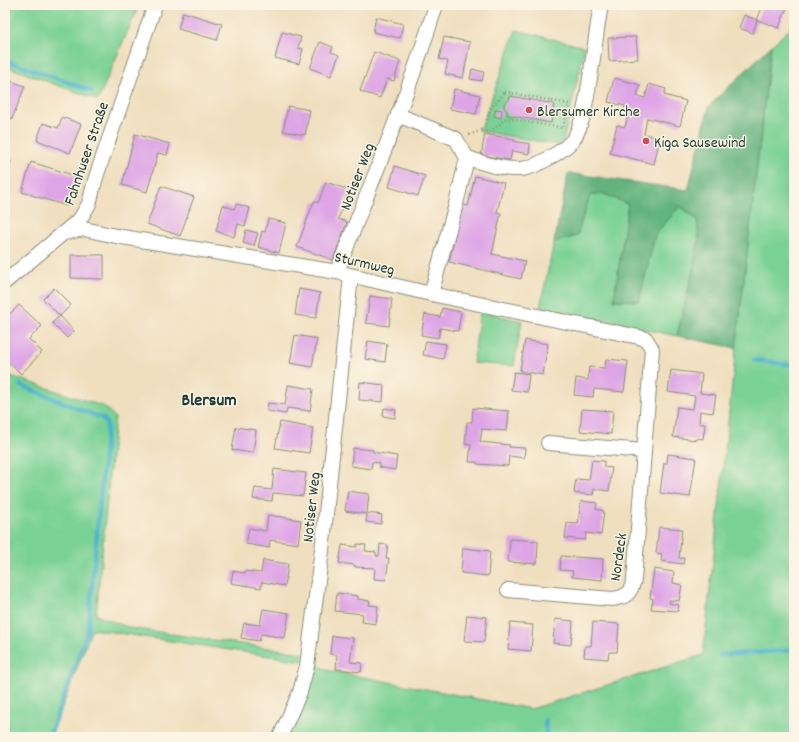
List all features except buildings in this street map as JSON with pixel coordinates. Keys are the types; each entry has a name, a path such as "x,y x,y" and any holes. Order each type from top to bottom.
{"street":[{"name":"Fahnhuser Straße","path":"5,282 80,219 89,204 98,170 155,5"},
{"name":"Notiser Weg","path":"337,272 421,54 436,5"},
{"path":"467,158 501,167 521,169 533,166 543,161 560,151 574,139 582,119 601,5"},
{"path":"398,114 456,139 467,158 431,294"},
{"name":"Sturmweg","path":"63,233 84,229 116,236 337,272 431,294 640,337 646,339 652,350"},
{"name":"Notiser Weg","path":"280,737 300,692 307,666 323,542 351,276"},
{"name":"Nordeck","path":"508,590 612,599 623,598 632,588 634,580 652,350"},
{"path":"548,442 644,451"}],"path":[{"path":"506,92 568,104 563,128 506,118 496,128 488,133 480,131 485,128 490,109 506,92"}],"green space":[{"path":"5,5 139,5 98,100 5,66"},
{"path":"794,25 794,737 283,737 313,661 326,670 531,709 703,655 736,348 771,46"},
{"path":"516,30 585,47 563,142 559,145 480,131"},
{"path":"771,46 736,348 677,336 693,271 699,238 697,219 680,206 655,235 639,301 614,300 628,204 604,194 590,195 577,236 554,242 568,173 688,190 709,106"},
{"path":"604,194 628,204 614,300 639,301 655,235 680,206 697,219 699,238 693,271 677,336 540,307 554,242 577,236 590,195"},
{"path":"480,311 522,321 514,366 473,363"},
{"path":"11,376 105,407 115,417 96,615 130,628 303,653 302,661 92,629 51,737 5,737 5,382"}],"waterway":[{"path":"5,60 92,91"},
{"path":"754,360 794,365"},
{"path":"20,385 104,419 107,425 88,630 49,737"},
{"path":"720,655 794,650"},
{"path":"545,720 547,737"}],"place":[{"name":"Blersumer Kirche","path":"529,110"},
{"name":"Kiga Sausewind","path":"646,141"}],"district":[{"name":"Blersum","path":"209,399"}]}
